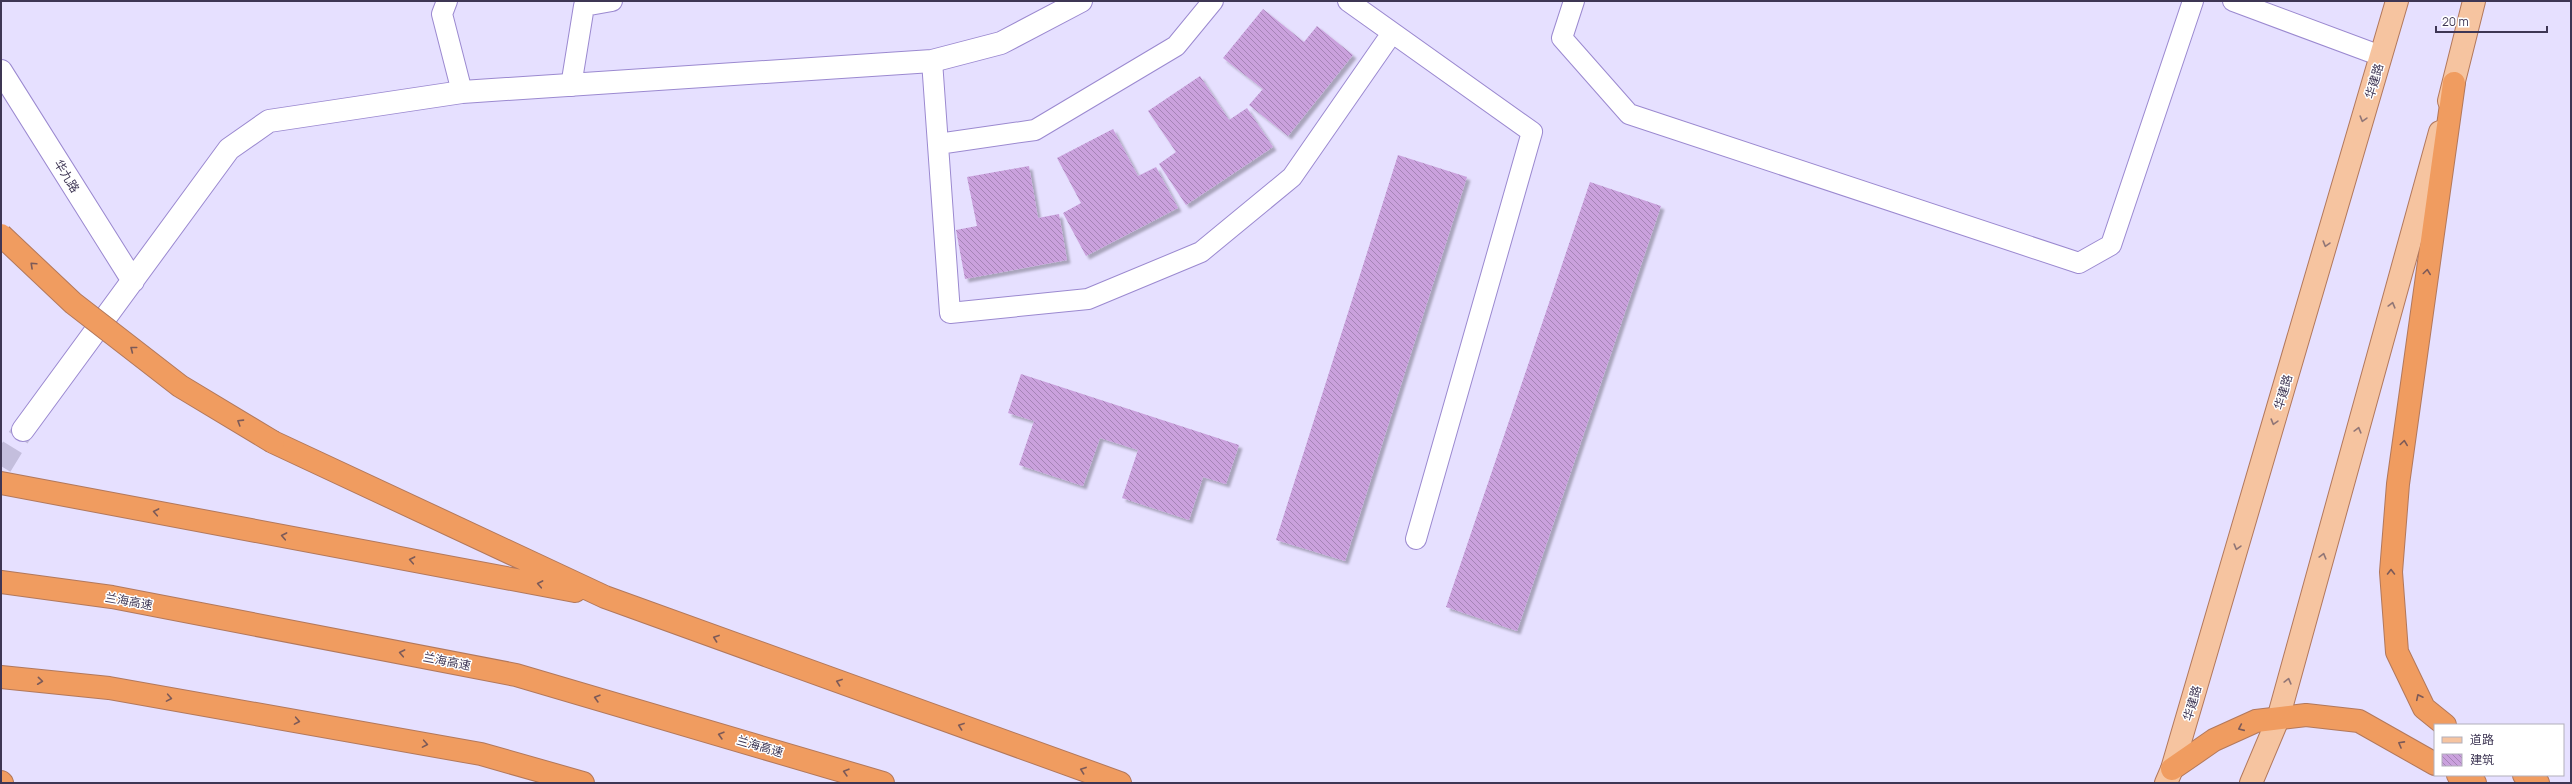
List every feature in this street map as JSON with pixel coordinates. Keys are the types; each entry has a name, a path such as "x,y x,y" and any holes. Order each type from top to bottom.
{"highway":[{"path":"2444,724 2424,708 2397,652 2391,572 2398,484 2454,83"},
{"path":"1,235 73,303 180,386 273,442 605,597 1120,783"},
{"path":"1,483 605,597"},
{"name":"兰海高速","path":"1,582 112,597 516,674 884,783"},
{"path":"1,677 109,688 473,753 582,783"},
{"path":"2169,776 2214,740 2256,722 2306,715 2359,721 2434,763"},
{"path":"2460,776 2475,783"},
{"path":"2526,776 2538,783"}],"main road":[{"name":"华建路","path":"2169,776 2397,1"},
{"path":"2251,783 2278,719 2454,83 2474,1"}],"street":[{"path":"23,430 229,150 270,121 462,92 932,61 1001,43 1081,1"},
{"name":"华九路","path":"1,71 133,281"}],"lane":[{"path":"447,1 442,14 462,92"},
{"path":"571,86 584,6 612,1"},
{"path":"938,144 1035,130 1176,46 1213,1"},
{"path":"1348,1 1532,132 1416,539"},
{"path":"1574,1 1562,38 1629,114 2079,263 2111,245 2194,1"},
{"path":"2233,1 2381,56"},
{"path":"932,61 950,313 1088,299 1201,252 1292,177 1392,33"}],"building":[{"path":"1263,9 1304,42 1317,26 1353,55 1288,136 1249,105 1263,89 1223,58"},
{"path":"1200,76 1229,120 1247,108 1273,147 1186,205 1159,164 1176,152 1148,111"},
{"path":"1113,129 1138,176 1156,167 1178,208 1086,256 1063,213 1081,203 1057,158"},
{"path":"1398,155 1467,177 1345,561 1276,540"},
{"path":"1029,166 1038,218 1059,214 1067,260 965,279 956,230 977,226 967,177"},
{"path":"1590,182 1661,206 1517,631 1446,607"},
{"path":"1021,374 1239,445 1226,484 1203,477 1189,520 1122,498 1138,450 1100,438 1083,486 1019,465 1034,421 1008,413"}],"tunnel":[{"path":"1,466 23,430"}]}
